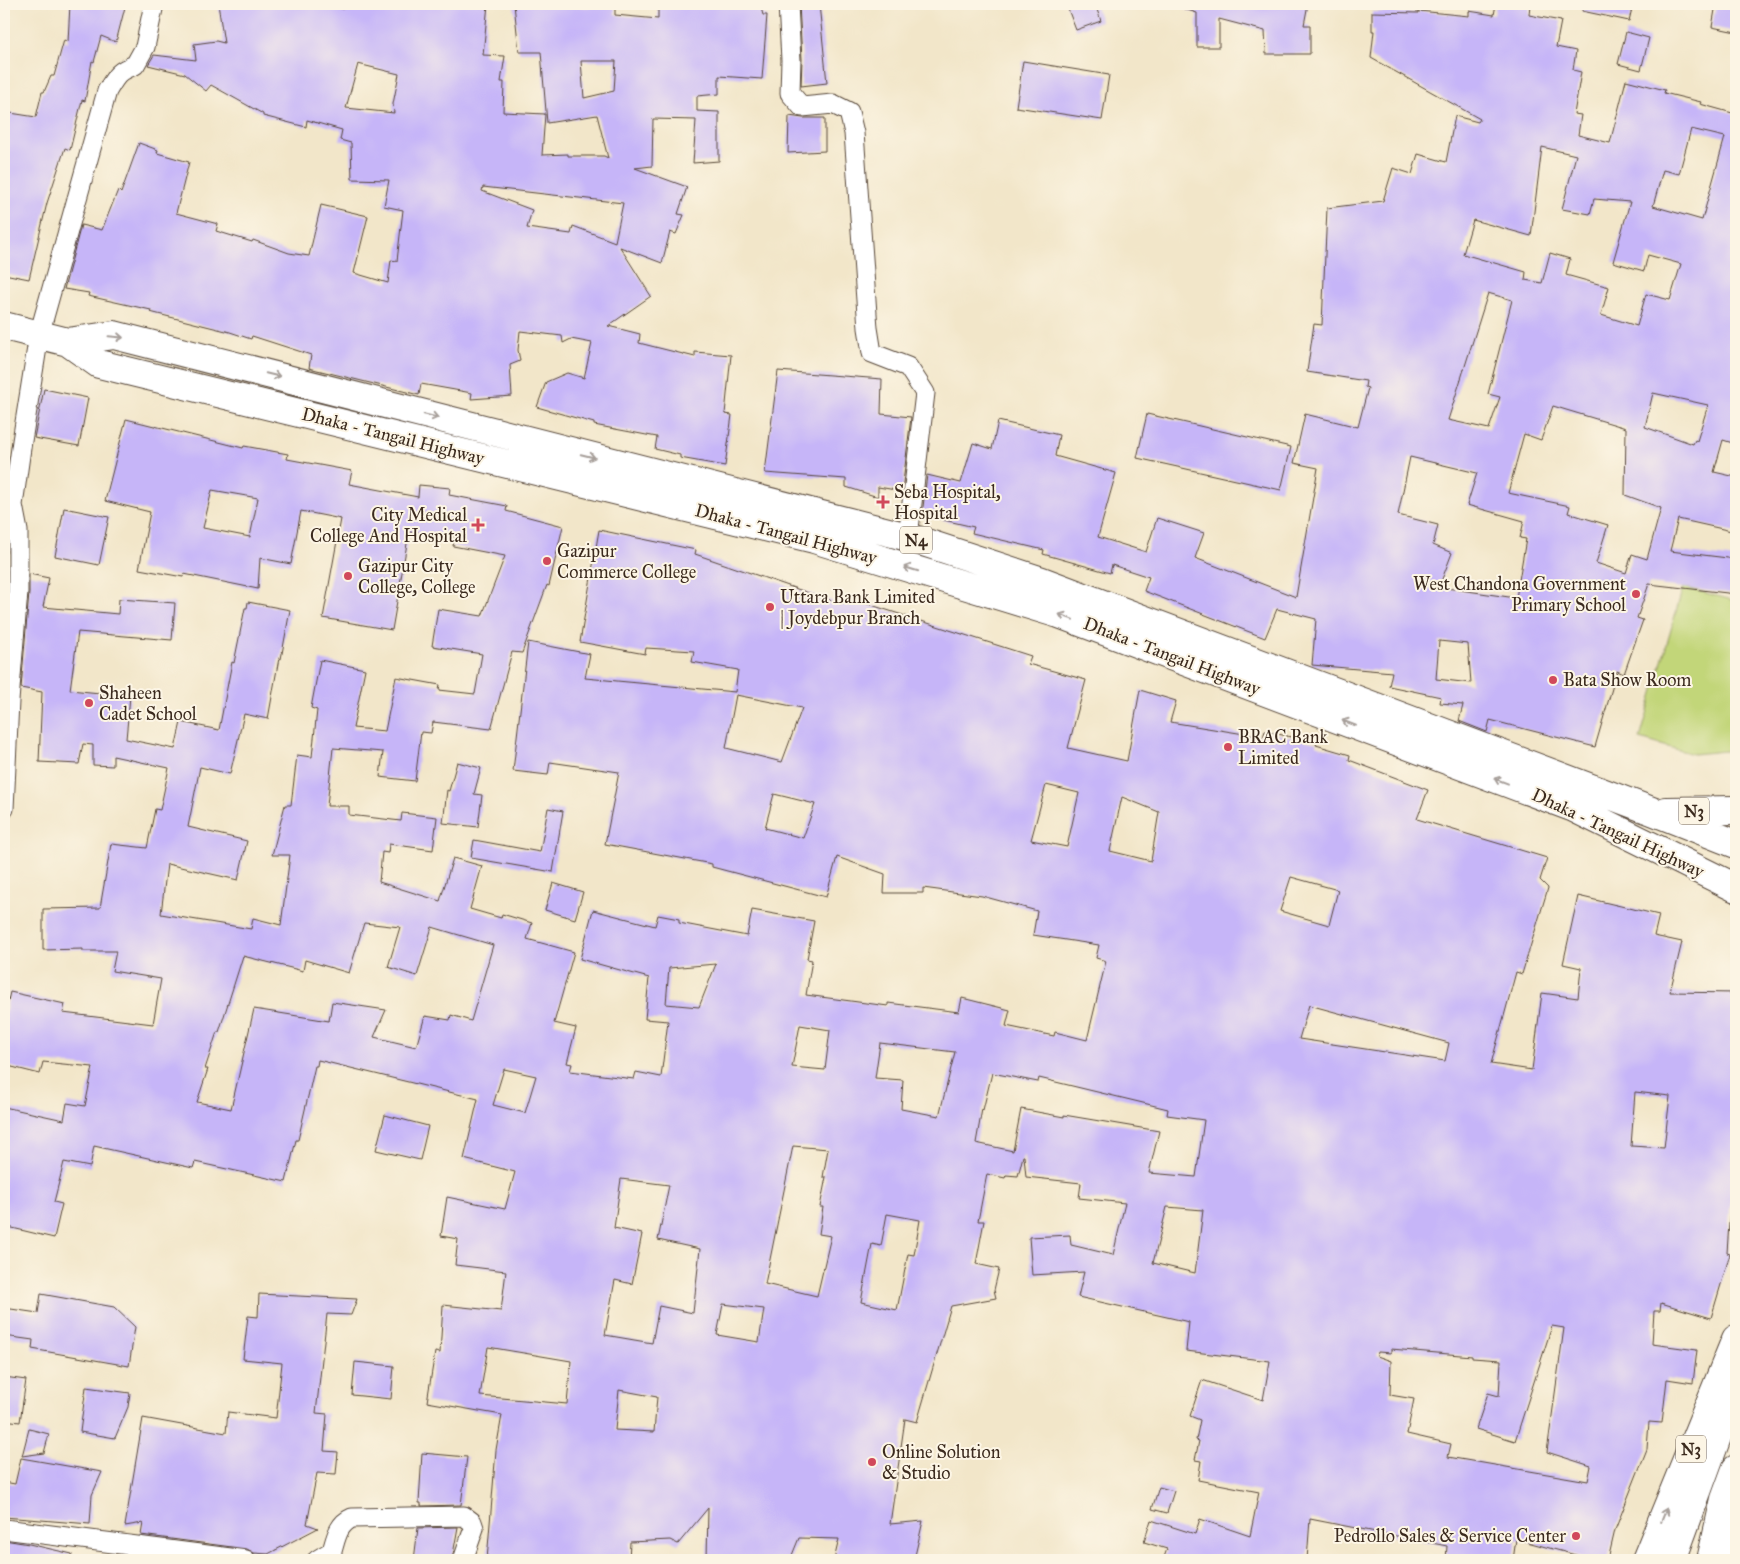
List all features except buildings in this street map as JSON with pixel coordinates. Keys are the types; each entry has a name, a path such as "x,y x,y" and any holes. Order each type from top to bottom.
{"highway":[{"name":"Dhaka - Tangail Highway","path":"4,326 68,342 100,364 814,539 1059,614 1574,808 1736,888"},
{"name":"Dhaka - Tangail Highway","path":"68,342 114,335 908,537 1042,581 1736,844"},
{"name":"N3","path":"1652,811 1736,810"},
{"name":"N3","path":"1646,1560 1736,1339"},
{"path":"1672,1560 1736,1385"},
{"path":"1711,1560 1726,1499 1736,1469"},
{"path":"1724,1560 1736,1534"}],"street":[{"path":"4,809 18,592 18,531 13,505 39,335 107,91 116,74 135,65 144,47 154,4"},
{"path":"788,4 791,60 790,93 802,107 833,104 849,112 854,133 868,328 872,353 908,367 925,393 908,537"},
{"path":"317,1560 332,1552 341,1526 345,1521 352,1518 464,1516 472,1522 474,1528 463,1560"},
{"path":"4,1529 246,1560"}],"green space":[{"path":"1683,587 1736,601 1736,750 1693,754 1640,739"}],"place":[{"name":"Seba Hospital, Hospital","path":"883,502"},
{"name":"City Medical College And Hospital","path":"478,525"},
{"name":"Gazipur Commerce College","path":"547,561"},
{"name":"Gazipur City College, College","path":"348,576"},
{"name":"West Chandona Government Primary School","path":"1636,594"},
{"name":"Uttara Bank Limited | Joydebpur Branch","path":"770,607"},
{"name":"Bata Show Room","path":"1553,680"},
{"name":"Shaheen Cadet School","path":"89,703"},
{"name":"BRAC Bank Limited","path":"1228,747"},
{"name":"Online Solution & Studio","path":"872,1462"},
{"name":"Pedrollo Sales & Service Center","path":"1576,1536"}]}
